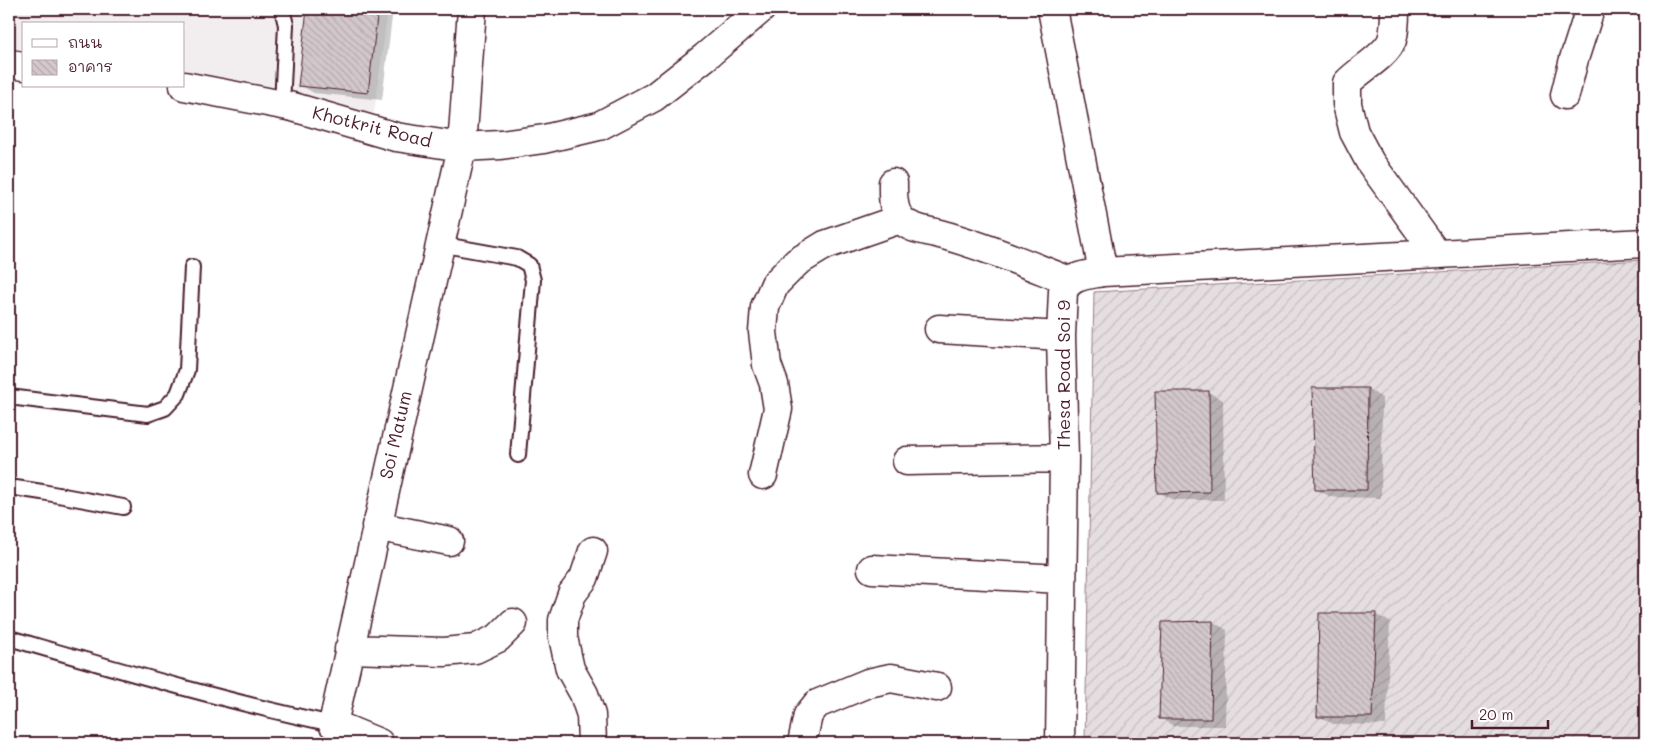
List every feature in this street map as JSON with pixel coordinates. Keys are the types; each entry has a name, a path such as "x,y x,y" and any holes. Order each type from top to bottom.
{"street":[{"name":"Soi Matum","path":"333,724 462,148 472,9"},
{"name":"Khotkrit Road","path":"185,86 282,105 396,137 462,148 501,145 544,139 599,126 654,97 705,57 760,9"},
{"path":"1052,9 1103,272"},
{"path":"1395,9 1392,41 1373,62 1356,73 1347,83 1347,104 1354,132 1370,162 1436,253"},
{"path":"1565,95 1590,9"},
{"path":"9,64 22,66"},
{"path":"893,183 895,210 900,219 909,226 995,252 1070,281"},
{"path":"763,475 778,409 774,384 767,365 763,332 765,307 775,284 797,262 825,245 900,219"},
{"name":"Thesa Road Soi 9","path":"1060,743 1064,458 1061,336 1063,291 1070,281 1075,278 1103,272 1645,243"},
{"path":"939,329 1061,336"},
{"path":"907,461 1064,458"},
{"path":"376,526 449,541"},
{"path":"592,743 591,715 584,694 570,670 563,638 563,620 572,594 584,578 593,551"},
{"path":"872,568 1061,579"},
{"path":"349,649 444,652 475,649 498,638 513,623"},
{"path":"802,743 808,715 817,704 868,683 891,678 937,686"},
{"path":"333,724 379,743"}],"lane":[{"path":"282,9 286,25 282,105"},
{"path":"439,244 517,258 529,266 533,280 518,455"},
{"path":"9,397 148,414 165,408 178,394 187,370 192,267"},
{"path":"9,487 123,507"},
{"path":"9,638 266,710 333,724"}],"shaded area":[{"path":"9,9 388,9 374,113 185,83 185,22 22,22 22,58 9,56"},
{"path":"1645,260 1645,743 1085,743 1094,292"}],"building":[{"path":"307,9 378,9 368,93 298,86"},
{"path":"1312,388 1368,388 1367,490 1315,490"},
{"path":"1155,391 1209,391 1210,492 1157,493"},
{"path":"1319,613 1376,613 1372,717 1317,717"},
{"path":"1213,621 1211,719 1159,719 1162,622"}]}
